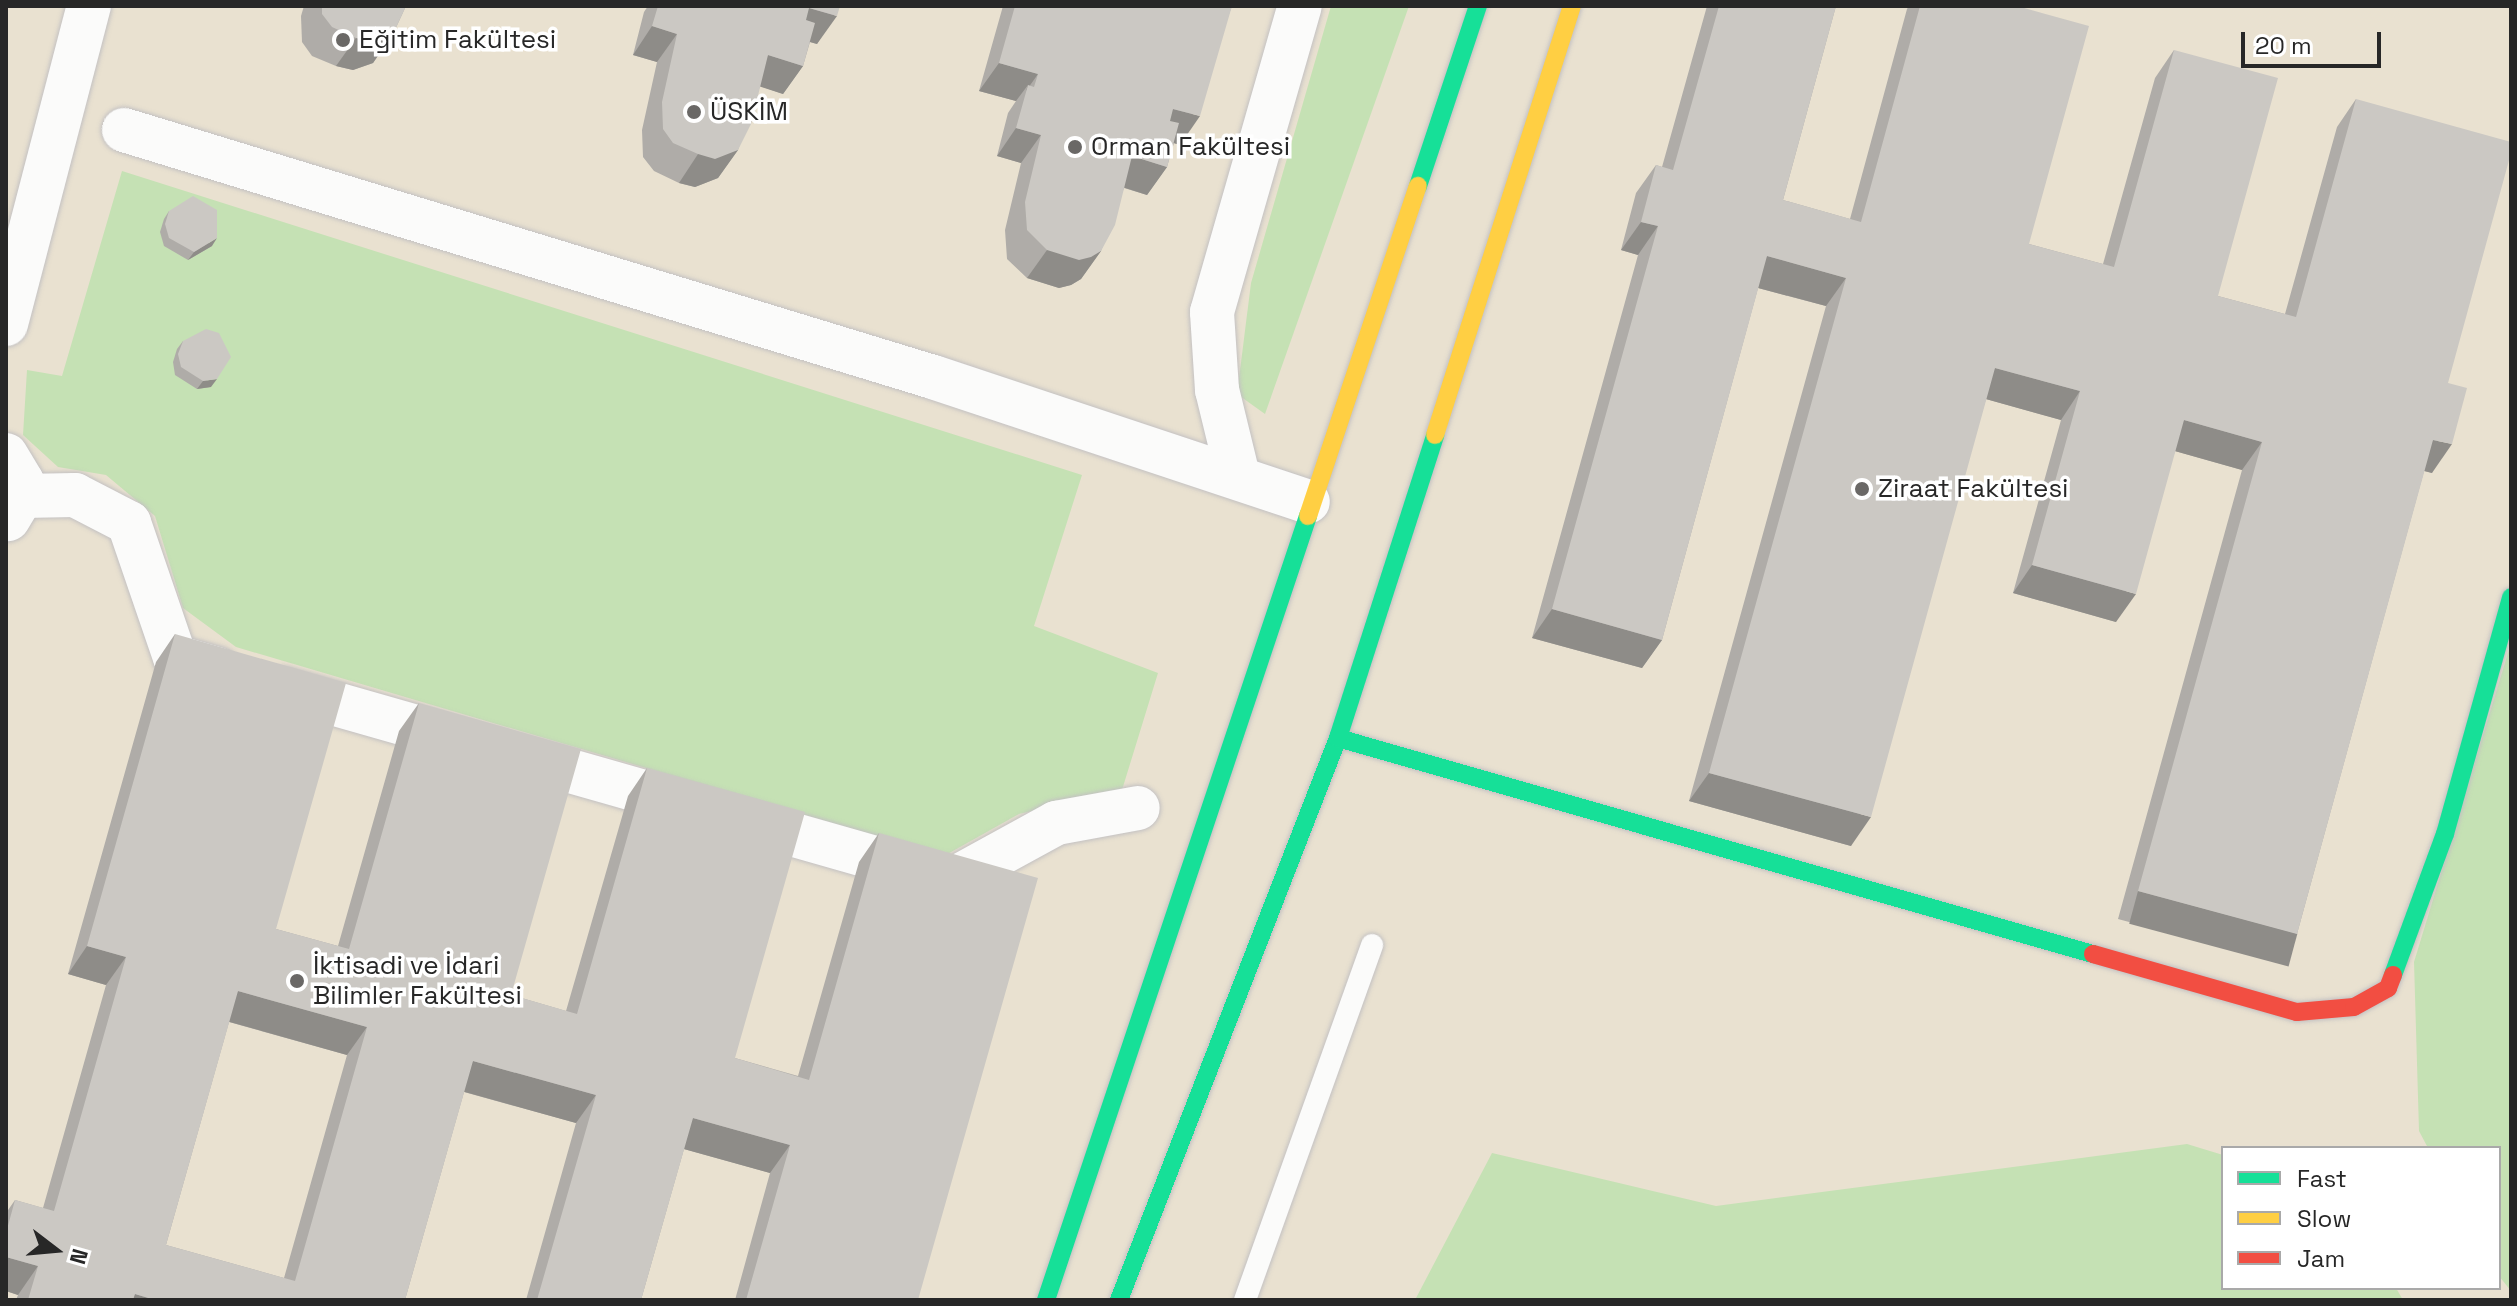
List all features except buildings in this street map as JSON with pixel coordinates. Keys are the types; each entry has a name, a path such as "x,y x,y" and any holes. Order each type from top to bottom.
{"street":[{"path":"6,324 89,6"},
{"path":"1238,476 1217,390 1212,312 1300,6"},
{"path":"1046,1300 1308,502 1478,6"},
{"path":"1119,1300 1338,738 1572,6"},
{"path":"124,130 919,372 1238,476 1308,502"},
{"path":"6,455 16,467 14,509 75,495 129,523 175,657 537,764 952,880 1056,823 1138,808"},
{"path":"1338,738 2297,1012 2354,1007 2388,988 2413,925 2445,834 2511,597"}],"lane":[{"path":"1245,1300 1372,945"}],"shaded area":[{"path":"6,6 2511,6 2511,1300 6,1300"}],"green space":[{"path":"1331,6 1409,6 1265,414 1237,394 1251,283"},
{"path":"122,171 1082,475 1034,626 1158,673 1122,790 1019,814 944,856 236,647 183,608 155,516 106,475 58,467 23,435 27,370 62,376"},
{"path":"2511,643 2511,1291 2501,1278 2501,1146 2427,1146 2419,1131 2414,962"},
{"path":"2187,1144 2221,1154 2221,1290 2397,1290 2403,1300 1415,1300 1492,1153 1716,1206"}],"traffic: fast":[{"path":"1418,186 1478,6"},
{"path":"1119,1300 1338,738 1435,435"},
{"path":"1046,1300 1308,516"},
{"path":"2393,975 2445,834 2511,597"},
{"path":"1338,738 2093,954"}],"traffic: slow":[{"path":"1435,435 1572,6"},
{"path":"1308,516 1418,186"}],"traffic: jam":[{"path":"2093,954 2297,1012 2354,1007 2388,988 2393,975"}],"place":[{"name":"Eğitim Fakültesi","path":"343,40"},
{"name":"ÜSKİM","path":"694,112"},
{"name":"Orman Fakültesi","path":"1075,147"},
{"name":"Ziraat Fakültesi","path":"1862,489"},
{"name":"İktisadi ve İdari Bilimler Fakültesi","path":"297,981"}]}
